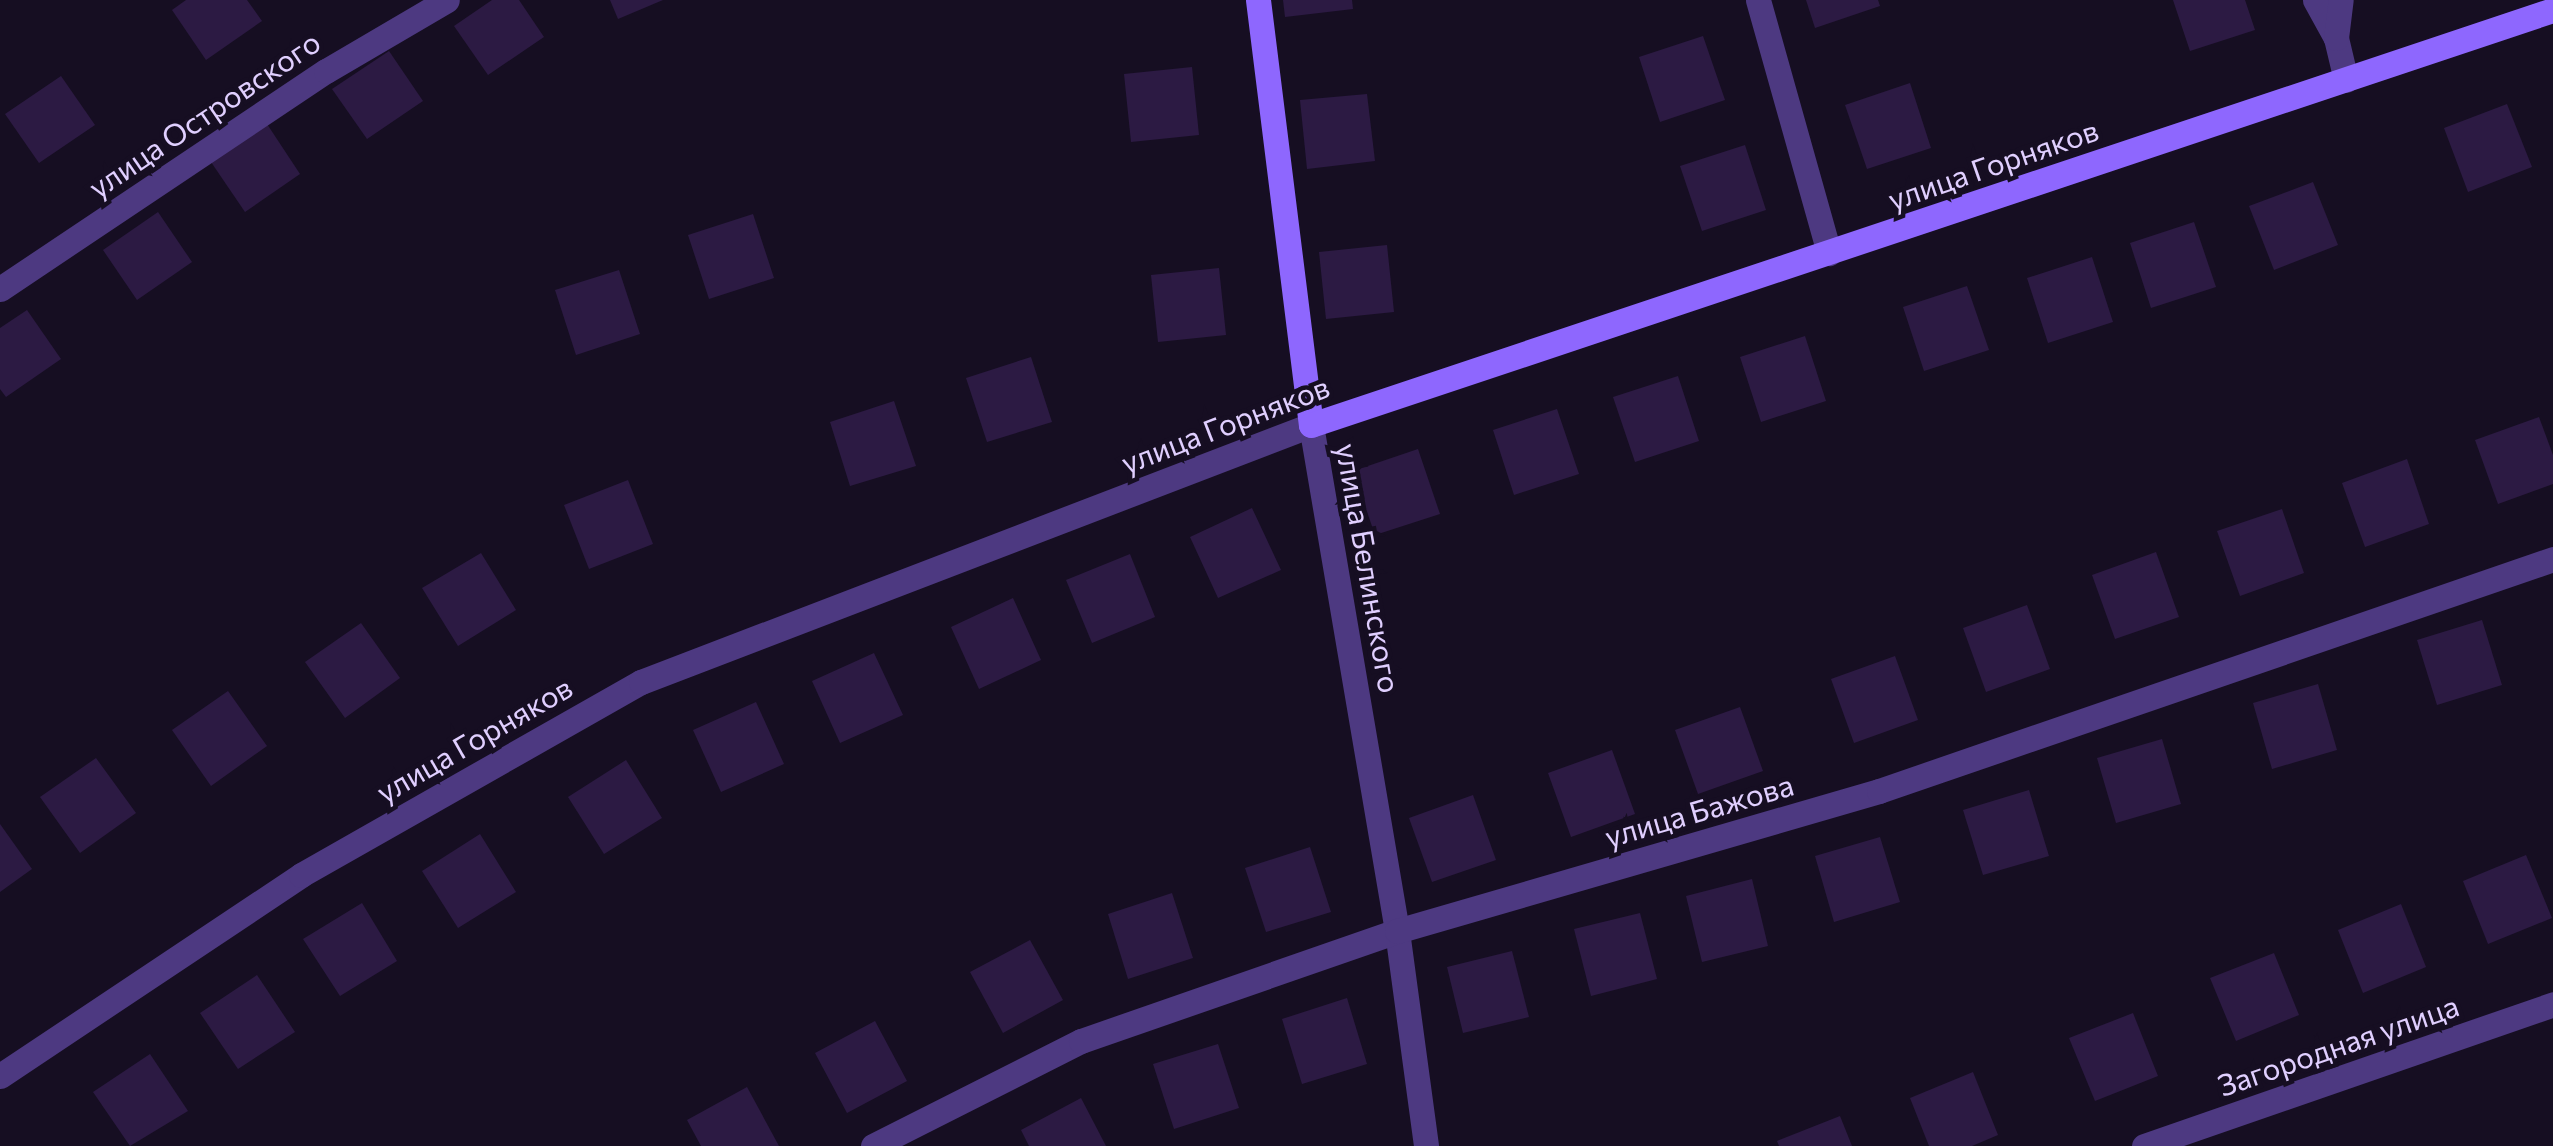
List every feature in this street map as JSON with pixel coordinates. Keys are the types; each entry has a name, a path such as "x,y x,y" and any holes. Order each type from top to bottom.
{"street":[{"name":"улица Островского","path":"0,289 326,71 447,0"},
{"name":"улица Белинского","path":"1258,0 1311,424 1397,931 1426,1146"},
{"path":"1758,0 1829,254"},
{"path":"2316,0 2336,38 2346,80"},
{"path":"2336,38 2341,0"},
{"name":"улица Горняков","path":"0,1076 300,875 640,682 1311,424 2553,10"},
{"name":"улица Бажова","path":"873,1146 1081,1040 1397,931 1879,792 2553,558"},
{"name":"Загородная улица","path":"2144,1146 2553,1004"}],"building":[{"path":"186,0 247,0 262,21 206,60 172,10"},
{"path":"492,0 519,0 544,37 488,75 454,26"},
{"path":"610,0 663,0 618,19"},
{"path":"1283,0 1352,0 1353,9 1285,17"},
{"path":"1806,0 1878,0 1880,6 1815,28"},
{"path":"2173,0 2245,0 2255,30 2190,51"},
{"path":"1703,36 1725,100 1660,122 1639,57"},
{"path":"389,51 423,101 367,139 332,89"},
{"path":"1192,67 1199,135 1131,142 1124,74"},
{"path":"61,76 95,125 39,163 5,114"},
{"path":"1910,83 1931,148 1867,169 1845,105"},
{"path":"1367,94 1375,161 1307,169 1300,100"},
{"path":"2507,104 2532,167 2468,192 2444,128"},
{"path":"267,124 300,174 245,212 211,162"},
{"path":"1745,145 1766,210 1702,231 1680,166"},
{"path":"2313,182 2338,245 2274,270 2249,206"},
{"path":"158,212 192,262 137,300 103,250"},
{"path":"753,214 774,278 709,299 688,235"},
{"path":"2194,222 2216,287 2151,308 2130,243"},
{"path":"1387,245 1394,312 1326,319 1319,252"},
{"path":"2092,257 2113,322 2048,343 2027,278"},
{"path":"1219,268 1226,335 1158,342 1151,275"},
{"path":"619,270 640,334 576,355 555,290"},
{"path":"1967,286 1989,350 1924,371 1903,307"},
{"path":"27,310 61,359 6,397 0,389 0,328"},
{"path":"1805,336 1826,401 1761,422 1740,357"},
{"path":"1031,357 1052,422 987,442 966,378"},
{"path":"1678,376 1699,441 1635,462 1613,397"},
{"path":"894,401 916,466 850,486 830,422"},
{"path":"1557,409 1579,474 1514,495 1493,430"},
{"path":"2539,417 2553,455 2553,484 2498,504 2475,440"},
{"path":"1418,449 1440,514 1375,535 1353,471"},
{"path":"2407,459 2429,524 2365,547 2342,483"},
{"path":"628,480 653,544 589,569 564,505"},
{"path":"1252,508 1281,570 1218,598 1190,537"},
{"path":"2282,509 2304,573 2240,596 2217,531"},
{"path":"2156,552 2179,617 2115,639 2092,575"},
{"path":"481,553 516,610 458,646 422,588"},
{"path":"1130,554 1155,617 1092,643 1066,580"},
{"path":"1013,598 1041,660 979,689 951,627"},
{"path":"2027,605 2050,669 1986,692 1963,628"},
{"path":"2482,620 2502,685 2437,705 2417,640"},
{"path":"361,623 400,678 345,718 305,662"},
{"path":"874,653 903,715 840,743 812,681"},
{"path":"1895,656 1918,720 1854,743 1831,679"},
{"path":"2318,684 2337,750 2272,769 2253,703"},
{"path":"228,691 267,746 211,786 172,730"},
{"path":"756,702 784,764 721,792 693,730"},
{"path":"1740,707 1763,771 1698,794 1675,730"},
{"path":"2162,739 2181,804 2116,823 2097,758"},
{"path":"1612,750 1635,814 1571,837 1548,773"},
{"path":"96,758 136,813 80,853 40,797"},
{"path":"626,760 662,818 604,854 568,797"},
{"path":"2029,790 2049,856 1983,875 1963,810"},
{"path":"1473,795 1496,860 1432,882 1409,818"},
{"path":"0,824 32,869 0,892"},
{"path":"480,834 516,892 458,928 422,871"},
{"path":"1880,837 1900,902 1834,922 1815,856"},
{"path":"1310,847 1331,912 1266,932 1245,868"},
{"path":"2526,855 2552,918 2488,944 2463,881"},
{"path":"1752,879 1768,946 1702,962 1686,896"},
{"path":"1172,893 1193,958 1128,979 1108,914"},
{"path":"362,903 397,961 340,996 303,939"},
{"path":"2401,904 2426,967 2363,993 2338,930"},
{"path":"1640,913 1657,979 1591,996 1574,929"},
{"path":"1030,940 1063,1000 1003,1033 970,972"},
{"path":"1512,951 1529,1017 1463,1033 1447,967"},
{"path":"2274,953 2299,1015 2236,1041 2210,978"},
{"path":"257,975 295,1032 238,1069 200,1013"},
{"path":"1347,998 1367,1064 1302,1084 1282,1019"},
{"path":"2133,1013 2158,1076 2095,1101 2069,1038"},
{"path":"875,1021 907,1081 847,1113 815,1053"},
{"path":"1218,1044 1239,1108 1174,1129 1153,1064"},
{"path":"150,1054 188,1111 130,1146 93,1092"},
{"path":"1973,1072 1998,1135 1972,1146 1929,1146 1910,1098"},
{"path":"747,1087 779,1146 701,1146 687,1120"},
{"path":"1081,1098 1106,1146 1029,1146 1021,1130"},
{"path":"1840,1116 1852,1146 1779,1146 1777,1141"}]}
